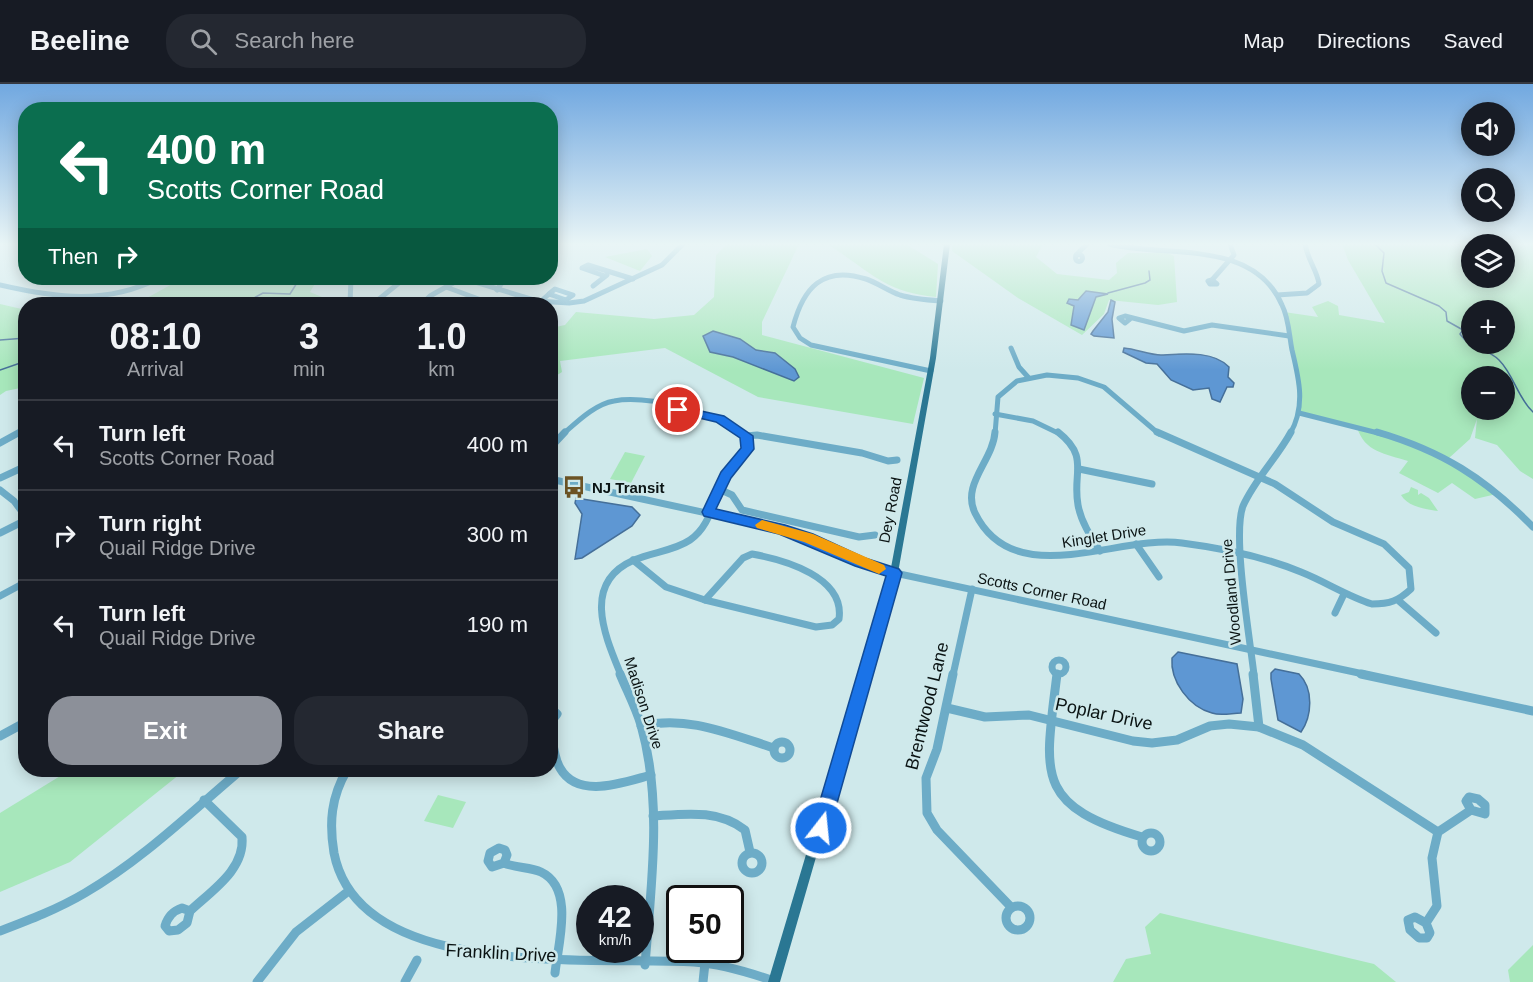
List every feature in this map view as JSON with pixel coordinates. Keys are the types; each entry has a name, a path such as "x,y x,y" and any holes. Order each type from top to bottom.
{"main road":[{"name":"Dey Road","path":"774,982 894,573 931,371 943,286"}],"street":[{"path":"4,286 50,297"},
{"path":"88,297 129,291 141,286"},
{"path":"382,297 395,286"},
{"path":"483,286 520,297"},
{"path":"497,291 500,286"},
{"path":"558,303 581,301 619,286"},
{"path":"811,286 807,289 793,327 800,338 819,348 931,371"},
{"path":"880,286 898,294 941,301"},
{"path":"1267,286 1277,295 1307,293 1316,286"},
{"path":"429,297 446,287 473,297"},
{"path":"545,297 548,294"},
{"name":"Woodland Drive","path":"1259,727 1241,555 1242,511 1250,491 1294,428 1299,413 1301,384 1283,308 1277,295"},
{"path":"1130,319 1184,331 1217,326 1289,336"},
{"path":"1011,348 1019,367 1028,377"},
{"name":"Kinglet Drive","path":"1061,375 1104,387 1164,437 1261,477 1300,498 1334,522 1384,544 1409,568 1411,589 1399,601 1387,604 1374,603 1344,594 1303,572 1241,555 1181,543 1136,544 1062,558 1028,554 1004,544 984,527 970,499 972,484 993,448 998,397 1017,381 1028,377 1061,375"},
{"path":"558,439 605,404 621,401 643,402 720,418 747,436 757,435 888,461 897,460"},
{"path":"1299,413 1401,438 1434,450 1465,466 1497,489 1533,527"},
{"path":"995,414 1035,421 1054,430 1076,453 1079,469 1076,490 1078,509 1100,551"},
{"path":"0,443 18,433"},
{"name":"Madison Drive","path":"645,965 653,816 651,775 641,726 600,612 600,601 608,581 624,565 692,539 704,526 719,489 747,449 747,436"},
{"path":"1079,469 1152,484"},
{"path":"0,478 18,470"},
{"name":"Scotts Corner Road","path":"558,481 708,512 789,532 860,562 894,573 1533,711"},
{"path":"719,489 732,495 742,510 859,537 875,535"},
{"path":"0,490 18,507"},
{"path":"0,533 18,523"},
{"path":"1136,544 1159,578"},
{"path":"633,560 648,578 660,586 705,600 816,627 832,625 839,619 840,612 839,600 827,585 768,558 752,554 743,558 705,600"},
{"path":"0,596 18,586"},
{"name":"Brentwood Lane","path":"972,589 947,708 924,790 927,813 937,830 1011,907"},
{"path":"1335,614 1344,594"},
{"path":"1399,601 1436,633"},
{"path":"1057,674 1049,767 1051,778 1063,798 1075,811 1096,822 1142,837"},
{"name":"Poplar Drive","path":"947,708 985,717 1029,715 1133,741 1152,743 1177,740 1210,726 1229,724 1259,727 1303,746 1438,832"},
{"path":"641,726 662,720 686,720 774,748"},
{"path":"0,736 18,726"},
{"path":"558,759 560,768 576,783 601,786 651,775"},
{"path":"0,931 43,914 94,888 122,869 232,777"},
{"path":"343,777 334,794 331,812 335,853 346,893 358,915"},
{"path":"190,911 234,868 240,859 244,844 242,837 204,800"},
{"path":"1426,923 1437,906 1432,858 1438,832 1471,810"},
{"path":"653,816 698,814 731,820 745,830 750,852"},
{"name":"Franklin Drive","path":"504,863 547,875 553,880 561,894 559,973 544,973"},
{"path":"257,982 285,942 323,908 346,893"},
{"path":"405,982 422,962 406,955"},
{"path":"583,971 645,965 705,963 728,966 774,982"},
{"path":"703,982 705,963"}],"green space":[{"path":"169,286 314,286 310,292 322,297 149,297"},
{"path":"715,286 779,286 762,322 762,335 924,378 913,424 758,397 665,348 560,361 562,372 558,375 558,326 565,325 576,312 654,319 694,315 714,297"},
{"path":"892,286 937,286 936,297"},
{"path":"1001,286 1176,286 1177,302 1158,305 1109,300 1104,314 1082,335"},
{"path":"1363,286 1515,288 1515,286 1533,286 1533,479 1520,471 1497,445 1475,438 1477,420 1515,420 1515,366 1461,366 1461,420 1477,420 1470,439 1449,458 1501,493 1475,499 1452,483 1438,493 1399,473 1408,461 1370,447 1360,435 1357,427 1299,414 1295,360 1284,312 1318,317 1312,307 1328,301 1338,306 1339,315 1385,323"},
{"path":"0,304 18,308 18,388 0,395"},
{"path":"625,452 645,456 631,483 610,479"},
{"path":"1411,487 1418,490 1418,495 1421,493 1429,498 1438,511 1417,507 1404,499 1401,495 1409,492"},
{"path":"59,777 176,777 70,862 0,892 0,813"},
{"path":"438,795 466,802 453,828 424,821"},
{"path":"1160,913 1374,964 1396,982 1113,982 1126,959 1151,954 1145,927"},
{"path":"1533,945 1533,982 1510,982 1508,970"}],"water":[{"path":"1086,291 1108,294 1096,297 1084,330 1071,325 1074,306 1067,303 1069,299 1078,300"},
{"path":"1111,300 1115,302 1112,319 1114,338 1094,336 1091,334 1108,312"},
{"path":"713,331 740,339 756,350 775,353 795,369 799,377 794,381 733,357 710,352 703,336"},
{"path":"1124,348 1157,355 1206,355 1229,367 1228,377 1234,383 1233,387 1227,387 1220,402 1212,399 1209,388 1193,390 1171,380 1157,364 1146,363 1123,352"},
{"path":"576,498 632,507 640,515 632,526 582,558 575,559 582,514 575,503"},
{"path":"1178,652 1237,664 1243,699 1241,713 1212,713 1189,699 1178,684 1172,667 1172,658"},
{"path":"1275,669 1299,674 1307,687 1309,711 1301,732 1278,720 1271,679 1271,673"}],"waterway":[{"path":"256,297 263,293 290,294 295,286"},
{"path":"1108,293 1134,286"},
{"path":"1393,286 1439,306 1446,312 1447,321 1463,330 1460,334 1464,339 1499,360 1523,400 1533,412"},
{"path":"0,340 18,339"},
{"path":"0,370 18,364"}],"slow traffic":[{"path":"762,525 808,538 879,569"}],"place":[{"name":"NJ Transit","path":"574,487"}],"route":[{"path":"678,410 720,418 747,436 747,449 726,476 708,512 808,538 860,562 894,573 821,828"}]}
